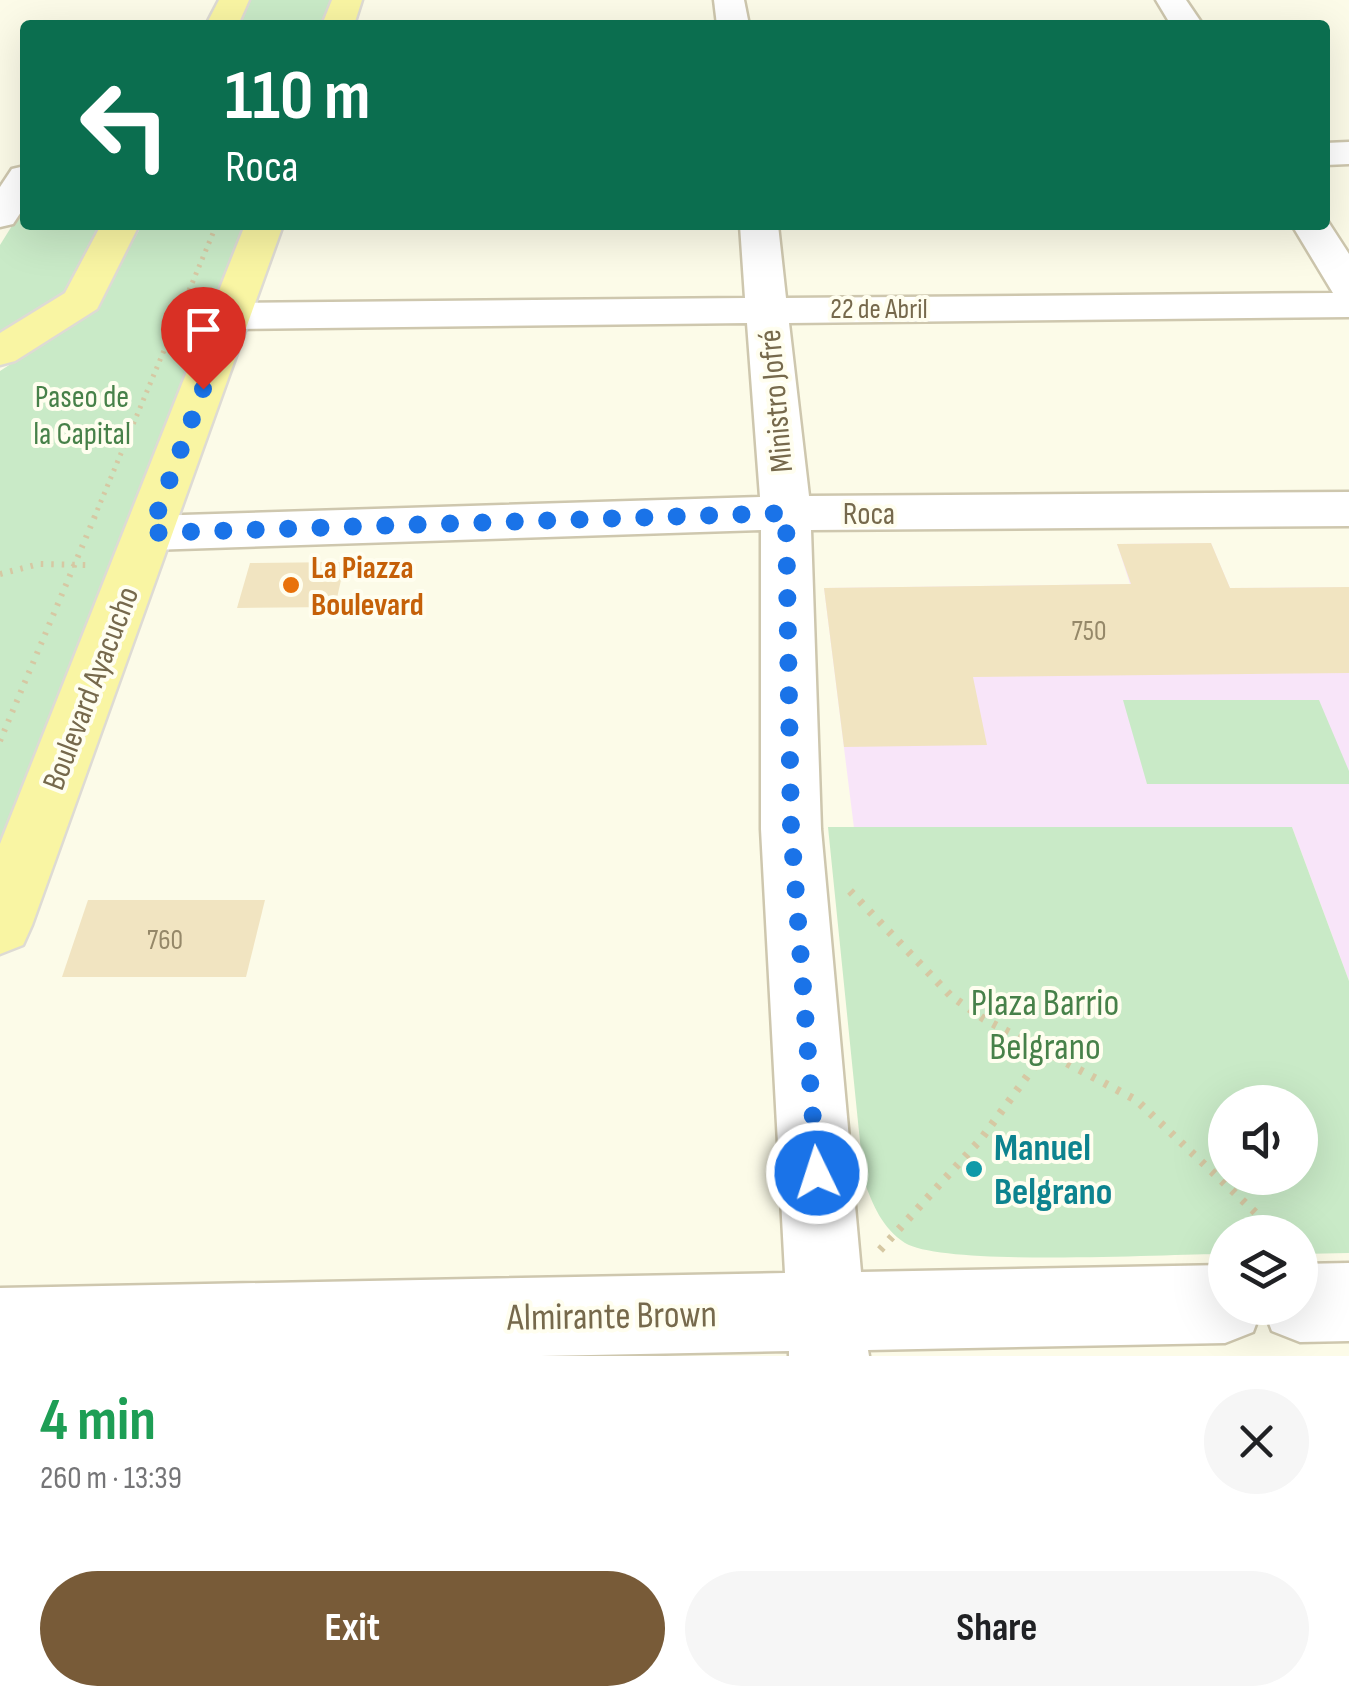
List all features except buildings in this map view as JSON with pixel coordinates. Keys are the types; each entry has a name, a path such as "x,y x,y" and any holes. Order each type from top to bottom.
{"main road":[{"path":"0,352 82,300 117,230"},
{"name":"Boulevard Ayacucho","path":"0,925 262,230"}],"street":[{"path":"0,216 20,184"},
{"name":"Ministro Jofré","path":"759,230 786,513 791,828 826,1334"},
{"path":"1314,230 1349,286"},
{"name":"22 de Abril","path":"229,316 1349,305"},
{"name":"Roca","path":"143,550 786,513 1349,509"},
{"path":"1318,1302 1349,1302"},
{"name":"Almirante Brown","path":"0,1327 826,1334 1208,1305"}],"path":[{"path":"0,741 214,230"},
{"path":"0,574 39,564 72,564 143,550"},
{"path":"791,828 951,996 1136,1100 1258,1215"},
{"path":"826,1334 1045,1052"}],"shaded area":[{"path":"1211,543 1230,588 1349,587 1349,981 1292,827 854,828 824,588 1130,584 1117,544"}],"green space":[{"path":"250,0 334,0 326,20 240,20"},
{"name":"Paseo de la Capital","path":"20,213 20,230 97,230 66,290 0,335 0,245"},
{"name":"Paseo de la Capital","path":"139,230 241,230 0,844 0,371 95,309"},
{"path":"1123,700 1319,700 1349,771 1349,784 1147,784"},
{"name":"Plaza Barrio Belgrano","path":"828,827 1292,827 1349,981 1349,1253 1318,1254 1318,1215 1208,1215 1208,1254 964,1255 905,1243 884,1223 864,1181"}],"place":[{"name":"La Piazza Boulevard","path":"291,585"},
{"name":"Manuel Belgrano","path":"974,1169"}],"route":[{"path":"203,389 150,533 786,513 791,828 817,1173"}]}
